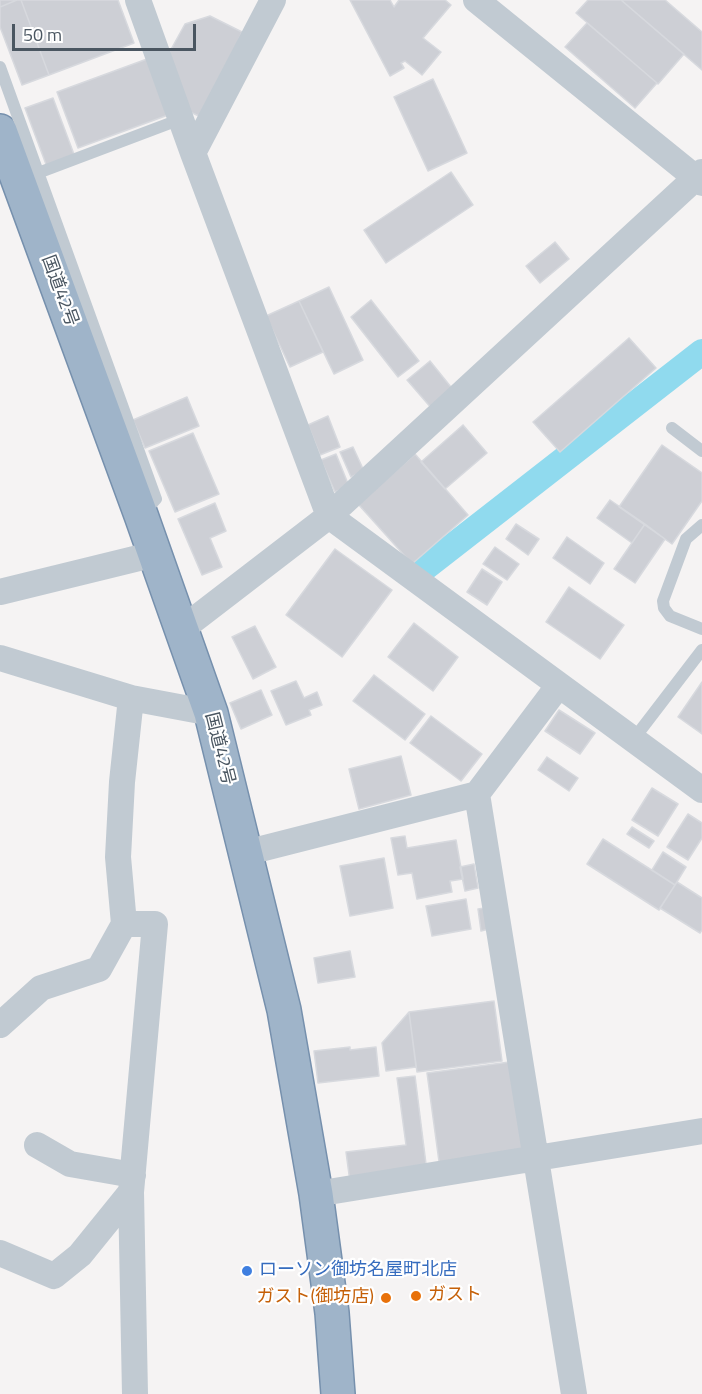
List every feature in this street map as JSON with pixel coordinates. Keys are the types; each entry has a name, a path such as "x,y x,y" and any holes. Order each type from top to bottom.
{"highway":[{"name":"国道42号","path":"0,131 211,713 284,1010 316,1194 332,1312 338,1394"}],"street":[{"path":"138,0 329,516 702,790"},
{"path":"193,153 273,0"},
{"path":"182,629 329,516 700,178 476,0"},
{"path":"0,592 155,554"},
{"path":"0,658 131,698 211,713"},
{"path":"245,853 477,794 559,685"},
{"path":"0,1024 42,988 99,969 124,924 117,857 131,698"},
{"path":"477,794 574,1394"},
{"path":"124,924 155,924 132,1184 135,1394"},
{"path":"316,1194 702,1131"},
{"path":"37,1144 70,1164 132,1184"},
{"path":"0,1254 54,1276 80,1255 132,1184"}],"lane":[{"path":"0,67 156,499 141,515"},
{"path":"38,173 181,119"},
{"path":"672,428 702,451"},
{"path":"702,525 686,539 663,601 664,609 670,616 702,629"},
{"path":"633,740 702,650"}],"building":[{"path":"0,0 17,0 0,7"},
{"path":"21,0 49,75 22,85 0,27 0,7"},
{"path":"21,0 118,0 134,43 49,75"},
{"path":"350,0 390,0 394,7 399,0 445,0 451,5 423,38 441,52 422,75 405,61 401,63 404,68 390,76"},
{"path":"588,0 621,0 684,54 658,84 576,13"},
{"path":"621,0 665,0 702,32 702,70"},
{"path":"210,16 242,32 203,118 186,110 169,53 185,24"},
{"path":"587,23 657,83 635,108 565,47"},
{"path":"147,59 168,115 78,148 57,92"},
{"path":"433,79 467,153 428,171 394,97"},
{"path":"53,98 75,157 47,167 25,108"},
{"path":"451,172 473,205 386,263 364,230"},
{"path":"555,242 569,259 540,283 526,266"},
{"path":"329,287 363,360 334,374 299,301"},
{"path":"371,300 419,361 398,377 351,317"},
{"path":"299,301 323,352 290,367 266,316"},
{"path":"629,338 656,368 560,452 533,422"},
{"path":"430,361 455,392 433,410 407,380"},
{"path":"187,397 199,426 145,448 133,420"},
{"path":"328,416 340,447 320,455 308,425"},
{"path":"463,425 487,453 445,489 421,462"},
{"path":"193,433 219,494 175,512 149,451"},
{"path":"662,445 702,473 702,501 672,544 619,507"},
{"path":"353,447 364,471 351,477 340,452"},
{"path":"336,454 349,486 335,492 321,460"},
{"path":"415,454 468,515 412,564 358,504"},
{"path":"610,500 645,524 632,543 597,518"},
{"path":"215,503 226,531 210,538 222,567 202,575 178,519"},
{"path":"516,524 539,539 528,555 506,539"},
{"path":"645,524 665,539 635,583 614,569"},
{"path":"567,537 604,563 590,584 553,558"},
{"path":"495,547 519,564 507,580 483,564"},
{"path":"335,549 392,590 342,657 286,615"},
{"path":"482,569 502,582 487,605 467,592"},
{"path":"569,587 624,625 600,659 546,622"},
{"path":"414,623 458,657 433,691 388,657"},
{"path":"255,626 276,667 253,679 232,637"},
{"path":"374,675 425,714 405,740 353,701"},
{"path":"296,681 304,698 317,692 322,705 309,710 311,715 286,725 271,691"},
{"path":"702,682 702,734 678,717"},
{"path":"261,690 272,715 241,729 230,703"},
{"path":"559,710 595,733 580,754 545,731"},
{"path":"431,716 482,754 461,781 410,743"},
{"path":"401,756 411,795 359,809 349,769"},
{"path":"547,757 578,778 569,791 538,770"},
{"path":"652,788 678,804 658,836 632,820"},
{"path":"688,814 702,823 702,838 688,860 667,847"},
{"path":"632,827 654,841 649,848 627,834"},
{"path":"405,836 407,848 456,840 463,879 450,881 452,892 417,899 412,873 398,875 391,838"},
{"path":"603,839 675,885 659,910 587,864"},
{"path":"663,852 686,867 675,885 652,870"},
{"path":"384,858 393,908 350,916 340,866"},
{"path":"474,864 478,888 465,891 460,867"},
{"path":"677,882 702,898 702,930 700,933 660,908"},
{"path":"466,899 471,929 432,936 426,906"},
{"path":"485,908 489,929 481,931 478,909"},
{"path":"350,951 355,977 318,983 314,958"},
{"path":"494,1001 502,1061 417,1072 409,1012"},
{"path":"409,1012 416,1067 386,1071 382,1043"},
{"path":"350,1047 350,1050 376,1047 379,1076 318,1083 314,1051"},
{"path":"517,1061 529,1158 440,1169 427,1073"},
{"path":"415,1076 427,1172 350,1182 346,1152 406,1145 397,1078"}],"waterway":[{"path":"422,570 702,352"}],"place":[{"name":"ローソン御坊名屋町北店","path":"247,1271"},
{"name":"ガスト","path":"416,1296"},
{"name":"ガスト(御坊店)","path":"386,1298"}]}
